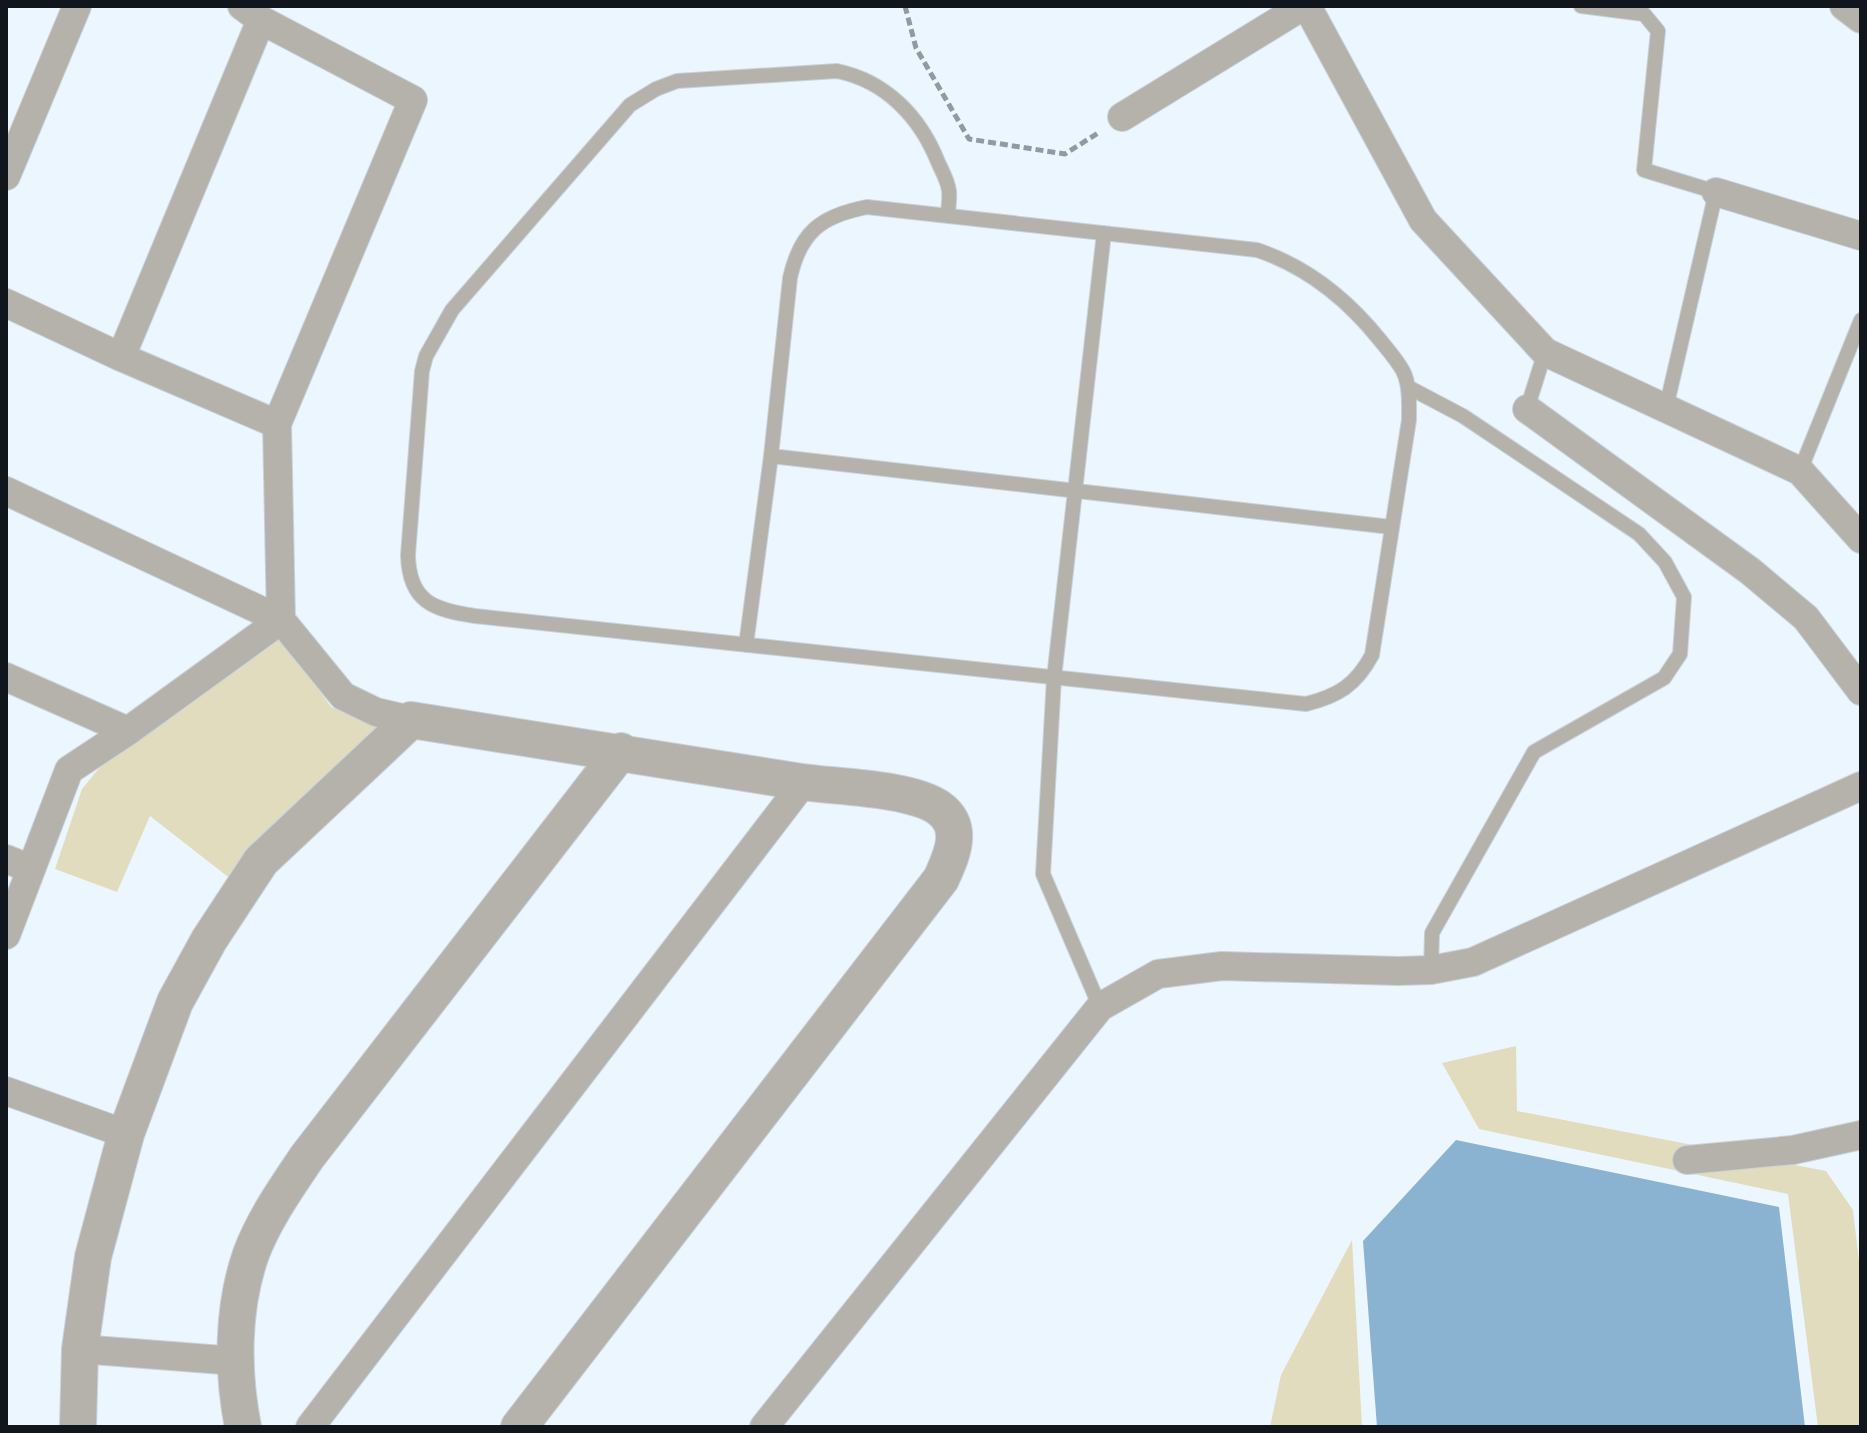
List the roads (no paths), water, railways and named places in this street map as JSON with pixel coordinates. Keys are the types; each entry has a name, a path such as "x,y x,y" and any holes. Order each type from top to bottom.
{"street":[{"path":"6,176 77,6"},
{"path":"1122,117 1305,6 1423,220 1545,352 1800,471 1861,539"},
{"path":"1844,6 1861,19"},
{"path":"121,357 251,13 413,100 277,424 281,620"},
{"path":"1716,192 1861,236"},
{"path":"6,303 121,357 277,424"},
{"path":"1527,409 1750,571 1806,618 1861,691"},
{"path":"6,491 281,620 343,696 376,712 924,800 941,810 954,826 954,849 941,879 519,1427"},
{"path":"6,935 18,864 69,770 281,620"},
{"path":"6,677 128,731"},
{"path":"78,1427 80,1349 93,1257 126,1134 175,1002 209,940 261,861 411,720"},
{"path":"243,1427 236,1361 240,1302 252,1253 277,1201 317,1144 621,751"},
{"path":"310,1427 804,782"},
{"path":"764,1427 1100,1007 1158,974 1222,966 1398,971 1431,970 1473,962 1861,786"},
{"path":"6,1091 126,1134"},
{"path":"1687,1160 1793,1150 1861,1135"},
{"path":"80,1349 236,1361"}],"lane":[{"path":"1581,6 1644,14 1658,31 1644,170 1716,192 1666,408"},
{"path":"746,645 790,278 796,253 806,236 824,221 849,210 867,207 948,216 1104,233 1257,250 1282,259 1317,278 1352,306 1403,371 1408,387 1409,420 1372,655 1357,678 1332,697 1306,704 1054,678 475,616 444,612 429,605 415,587 408,570 408,555 422,371 426,356 452,310 630,105 656,89 677,81 837,71 853,74 879,87 914,116 930,140 949,190 948,216"},
{"path":"1100,1007 1043,874 1054,678 1104,233"},
{"path":"1800,471 1861,320"},
{"path":"1527,409 1545,352"},
{"path":"1408,387 1463,416 1639,534 1665,562 1684,597 1680,654 1664,678 1534,752 1432,933 1431,970"},
{"path":"771,456 1391,527"}],"water":[{"path":"1456,1140 1779,1207 1805,1427 1377,1427 1363,1241"}]}
